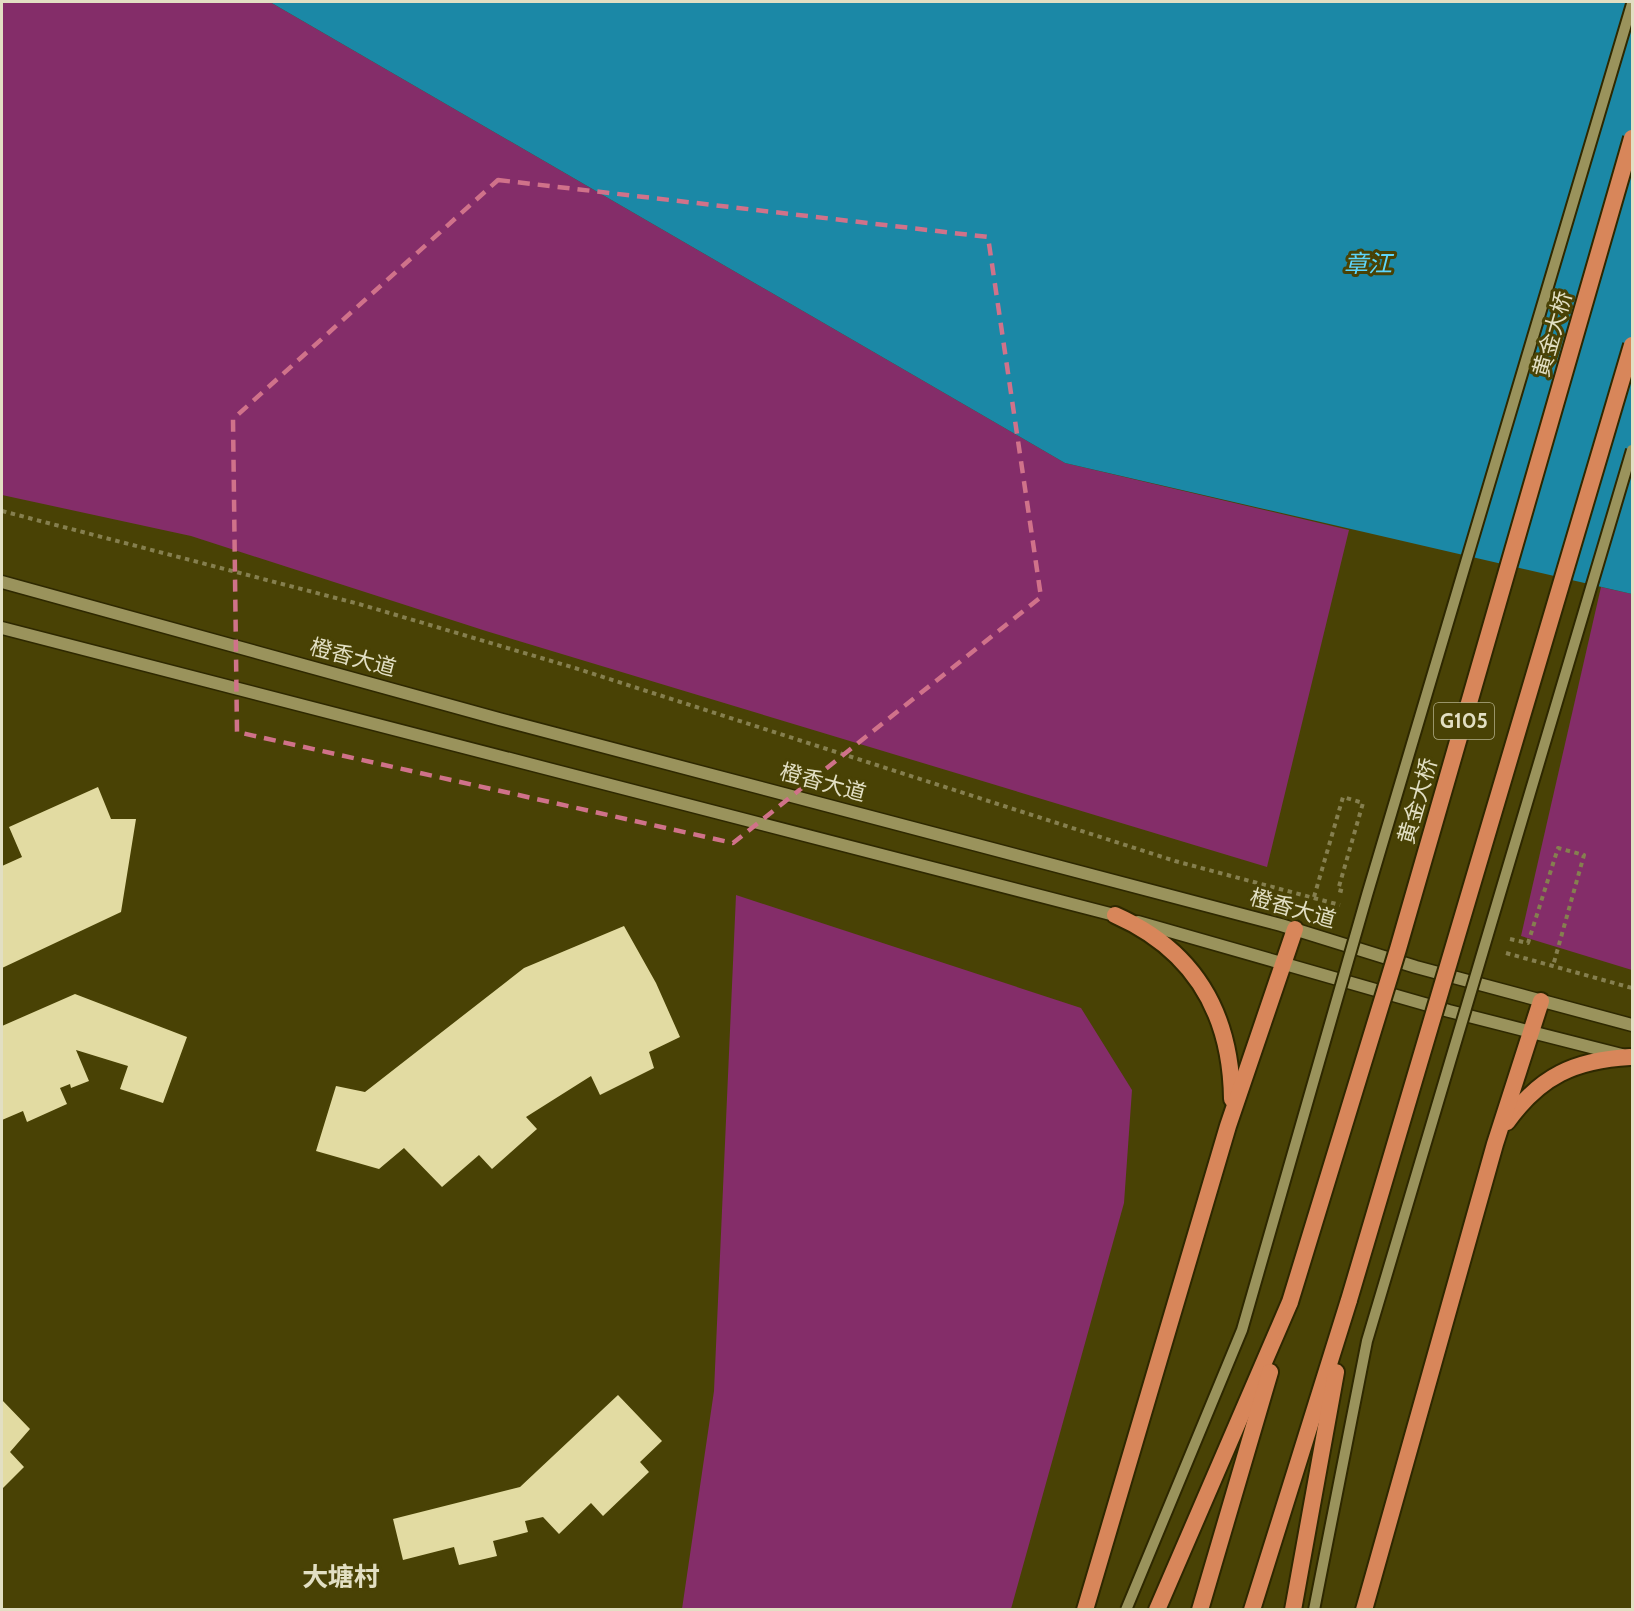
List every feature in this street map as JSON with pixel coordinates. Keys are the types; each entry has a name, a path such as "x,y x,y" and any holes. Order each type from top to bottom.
{"highway":[{"name":"黄金大桥","path":"1290,1302 1398,949 1632,138"},
{"name":"G105","path":"1349,1300 1632,345"},
{"path":"1115,915 1156,937 1177,955 1210,998 1221,1023 1232,1074 1228,1126"},
{"path":"1084,1610 1228,1126 1295,929"},
{"path":"1364,1610 1495,1144 1541,1001"},
{"path":"1495,1144 1519,1105 1547,1080 1578,1064 1604,1058 1631,1057"},
{"path":"1252,1610 1349,1300"},
{"path":"1293,1610 1349,1300"},
{"path":"1157,1610 1290,1302"},
{"path":"1200,1610 1290,1302"}],"main road":[{"name":"橙香大道","path":"2,582 499,719 1295,929 1416,967 1632,1025"},
{"path":"2,628 1115,915 1283,965 1631,1057"}],"street":[{"path":"1126,1610 1242,1330 1367,895 1632,4"},
{"path":"1314,1610 1367,1341 1632,450"}],"path":[{"path":"2,511 359,604 586,672 1175,861 1348,907"},
{"path":"1314,897 1343,797 1363,803 1338,890 1355,894"},
{"path":"1506,938 1527,943 1558,848 1584,855 1553,966"},
{"path":"1496,950 1632,988"}],"highlighted area":[{"path":"498,180 988,237 1041,597 733,843 237,732 233,419"}],"shaded area":[{"path":"2,2 270,2 1065,463 1349,530 1267,867 486,631 191,536 2,495"},
{"path":"1601,587 1632,594 1632,970 1521,936"},
{"path":"736,895 1081,1008 1132,1090 1124,1203 1011,1609 682,1609 714,1391"}],"water":[{"name":"章江","path":"270,2 1632,2 1632,594 1065,463"}],"building":[{"path":"98,787 111,819 136,819 121,912 2,968 2,866 22,857 9,827"},
{"path":"624,926 656,983 680,1037 649,1052 654,1068 600,1095 591,1076 526,1117 537,1129 492,1169 479,1155 442,1187 404,1148 379,1169 316,1151 336,1086 365,1092 524,968"},
{"path":"75,994 187,1037 163,1103 120,1089 128,1066 76,1050 89,1081 71,1088 70,1084 60,1088 67,1104 27,1122 23,1111 2,1120 2,1026"},
{"path":"618,1395 662,1441 640,1462 649,1472 603,1516 591,1503 559,1534 543,1517 525,1521 528,1532 493,1541 497,1556 459,1565 454,1547 403,1560 393,1519 520,1487"},
{"path":"2,1400 30,1429 10,1452 24,1467 2,1489"}],"district":[{"name":"大塘村","path":"341,1577"}]}
